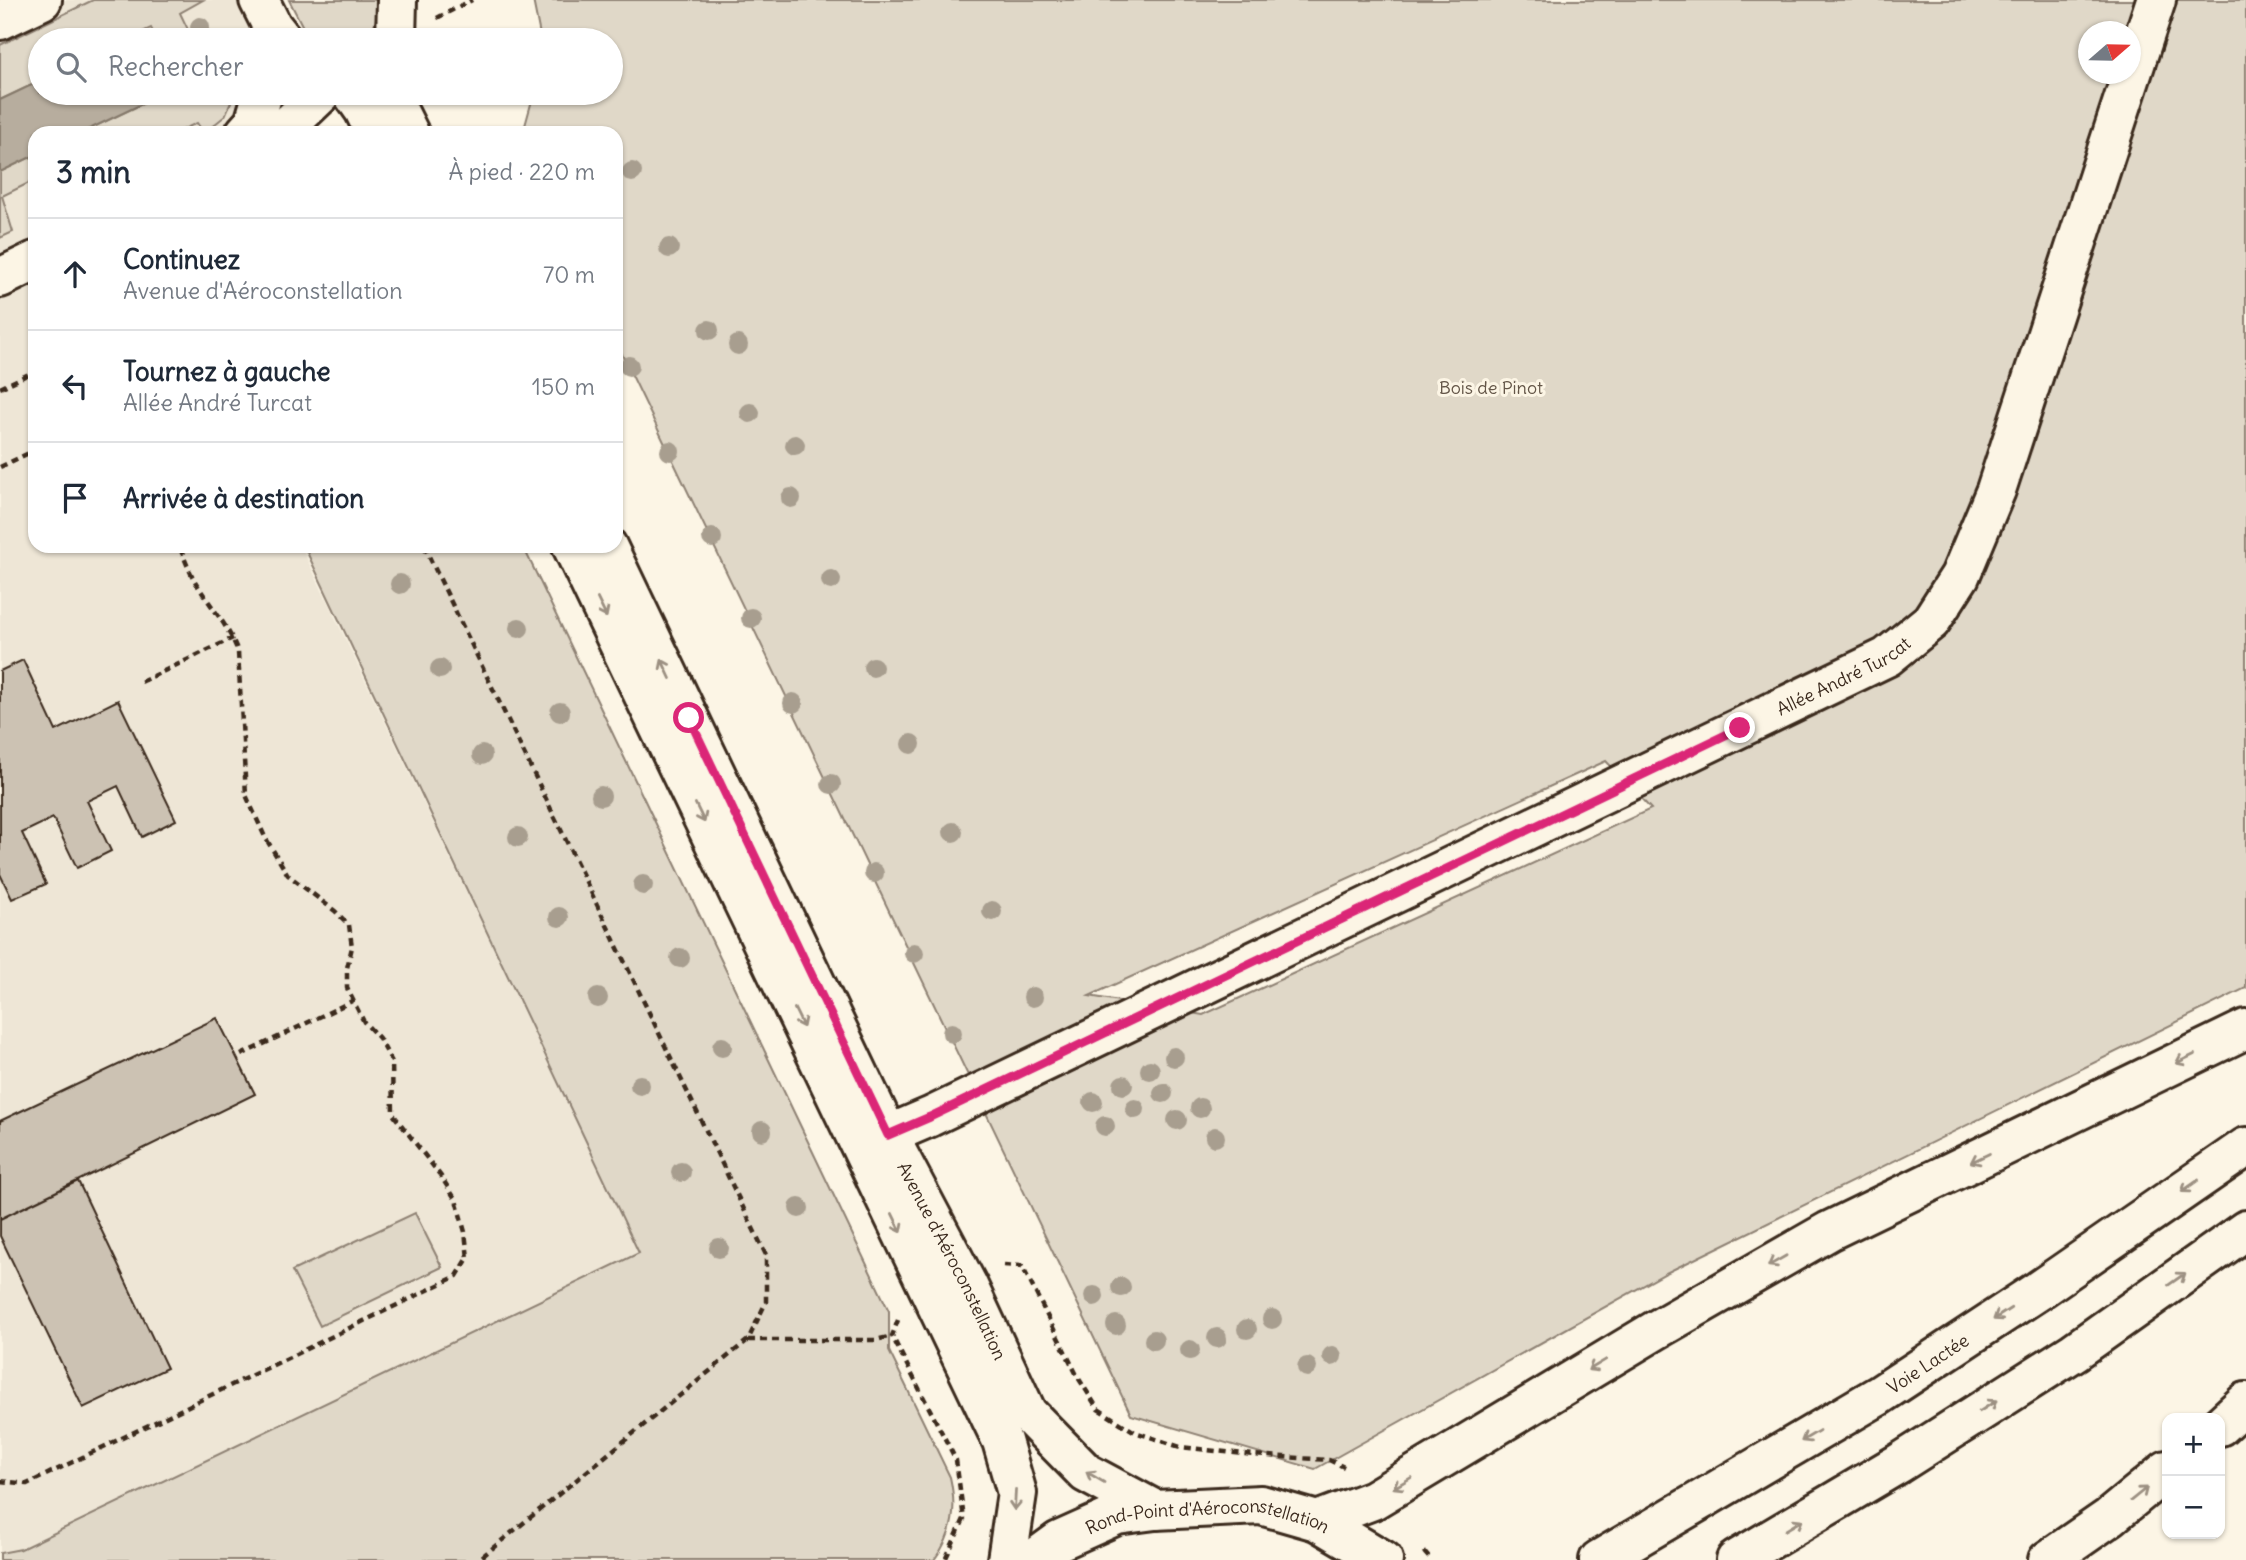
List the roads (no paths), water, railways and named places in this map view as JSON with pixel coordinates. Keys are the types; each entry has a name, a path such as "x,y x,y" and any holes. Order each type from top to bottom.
{"main road":[{"path":"0,20 42,0"},
{"path":"396,28 397,0"},
{"name":"Allée André Turcat","path":"888,1135 1887,657 1931,621 1960,576 1996,490 2155,0"},
{"path":"251,126 259,105"},
{"path":"287,126 309,105"},
{"path":"360,105 372,126"},
{"path":"395,105 406,126"},
{"path":"0,278 28,264"},
{"name":"Avenue d'Aéroconstellation","path":"575,553 1002,1441 1017,1493 1007,1560"},
{"name":"Avenue d'Aéroconstellation","path":"610,553 888,1135 968,1286 1027,1413 1087,1472 1155,1510"},
{"path":"1317,1521 1373,1500 1656,1330 1829,1231 2246,1029"},
{"name":"Voie Lactée","path":"1599,1560 1878,1396 2039,1290 2246,1147"},
{"path":"1736,1560 1898,1464 2074,1352 2246,1230"},
{"path":"2225,1421 2246,1402"},
{"path":"2048,1560 2110,1517 2162,1474"},
{"name":"Rond-Point d'Aéroconstellation","path":"1033,1560 1059,1541 1117,1515 1155,1510 1261,1505 1317,1521 1382,1560"}],"park label":[{"name":"Bois de Pinot","path":"1491,387"}]}
